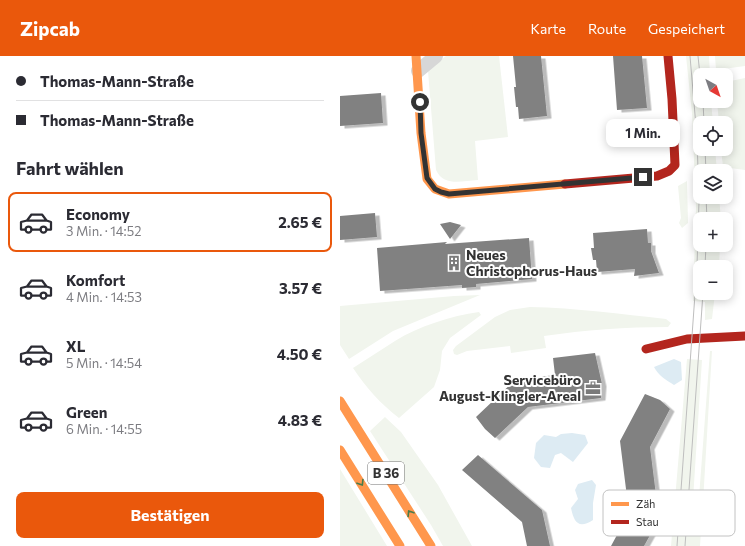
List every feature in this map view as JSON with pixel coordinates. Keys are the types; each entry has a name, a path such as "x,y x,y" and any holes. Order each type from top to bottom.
{"main road":[{"path":"416,56 421,133 427,178 435,189 449,194 657,176 669,171 676,162 673,140 672,99 668,56"},
{"path":"646,349 686,339 745,336"},
{"name":"B 36","path":"340,401 431,546"},
{"name":"B 36","path":"340,450 400,546"}],"street":[{"path":"418,71 436,56"}],"shaded area":[{"path":"446,56 499,56 508,137 475,141 478,180 460,182 449,181 439,175 436,170 428,71"},
{"path":"686,56 709,56 710,68 693,68 693,108 712,108 712,116 693,116 693,136"},
{"path":"715,56 745,56 745,66 716,68"},
{"path":"745,78 745,170 733,168 733,164 723,164 722,156 733,156 733,116 718,116 718,108 733,108 733,81"},
{"path":"694,156 716,156 716,164 694,164"},
{"path":"687,181 688,223 682,228 679,223 681,218 678,186"},
{"path":"696,204 720,204 720,212 696,212"},
{"path":"695,252 720,252 719,260 694,260"},
{"path":"480,295 393,331 349,359 340,345 340,306"},
{"path":"714,300 712,319 705,320 705,302 693,301"},
{"path":"530,307 632,315 666,319 671,323 668,327 606,329 544,336 546,348 511,353 510,346 467,351 457,355 454,354 453,350 456,346 495,317 510,310"},
{"path":"479,312 481,315 450,338 442,351 440,370 434,387 399,418 374,395 363,383 353,368 395,341 425,326 457,316"},
{"path":"710,351 712,351 704,490 700,490"},
{"path":"674,359 681,362 682,380 674,385 660,375 654,367"},
{"path":"687,359 702,360 694,490 676,490"},
{"path":"385,417 401,432 438,485 472,546 443,546 370,431"},
{"path":"572,433 585,435 588,443 573,462 561,453 555,455 550,468 541,467 534,458 536,443 544,435 556,437 561,434"},
{"path":"340,469 387,546 340,546"},
{"path":"592,480 596,485 593,503 593,520 588,523 581,524 576,521 571,508 578,499 575,490 578,484"},
{"path":"672,536 701,536 700,546 671,546"}],"building":[{"path":"513,56 541,56 547,116 519,119 514,87 516,87"},
{"path":"613,56 642,56 647,108 617,110"},
{"path":"381,93 383,123 340,126 340,96"},
{"path":"375,213 377,237 340,240 340,216"},
{"path":"450,222 461,225 450,239 440,224"},
{"path":"647,229 648,243 651,243 651,251 659,273 634,276 635,269 597,272 596,260 593,260 591,248 594,248 593,233"},
{"name":"Neues Christophorus-Haus","path":"529,238 532,279 476,284 476,287 462,288 462,285 380,291 377,248 447,242 445,244"},
{"path":"595,353 602,384 601,398 528,407 495,438 485,429 476,417 515,380 555,375 553,358"},
{"path":"645,394 660,400 670,409 650,447 655,490 626,490 620,441"},
{"path":"478,455 542,510 550,546 527,546 522,522 462,470"},
{"path":"616,536 650,536 644,546 611,546"}],"tram line":[{"path":"681,490 697,266 699,201 697,138 690,56"},
{"path":"698,56 699,68"},
{"path":"703,108 704,116"},
{"path":"705,156 706,164"},
{"path":"706,204 707,212"},
{"path":"705,260 706,252"},
{"path":"689,490 703,300"},
{"path":"677,546 678,536"},
{"path":"685,546 686,536"}],"traffic: slow":[{"path":"416,56 421,133 427,179 435,189 449,194 565,184"},
{"path":"340,401 431,546"},
{"path":"340,450 400,546"}],"traffic: jam":[{"path":"565,184 657,176 669,171 675,165 672,99 668,56"},
{"path":"646,349 687,339 745,336"}],"place":[{"name":"Neues Christophorus-Haus","path":"454,263"},
{"name":"Servicebüro August-Klingler-Areal","path":"593,388"}],"route":[{"path":"420,102 421,133 427,178 431,185 441,192 449,194 643,177"}]}
